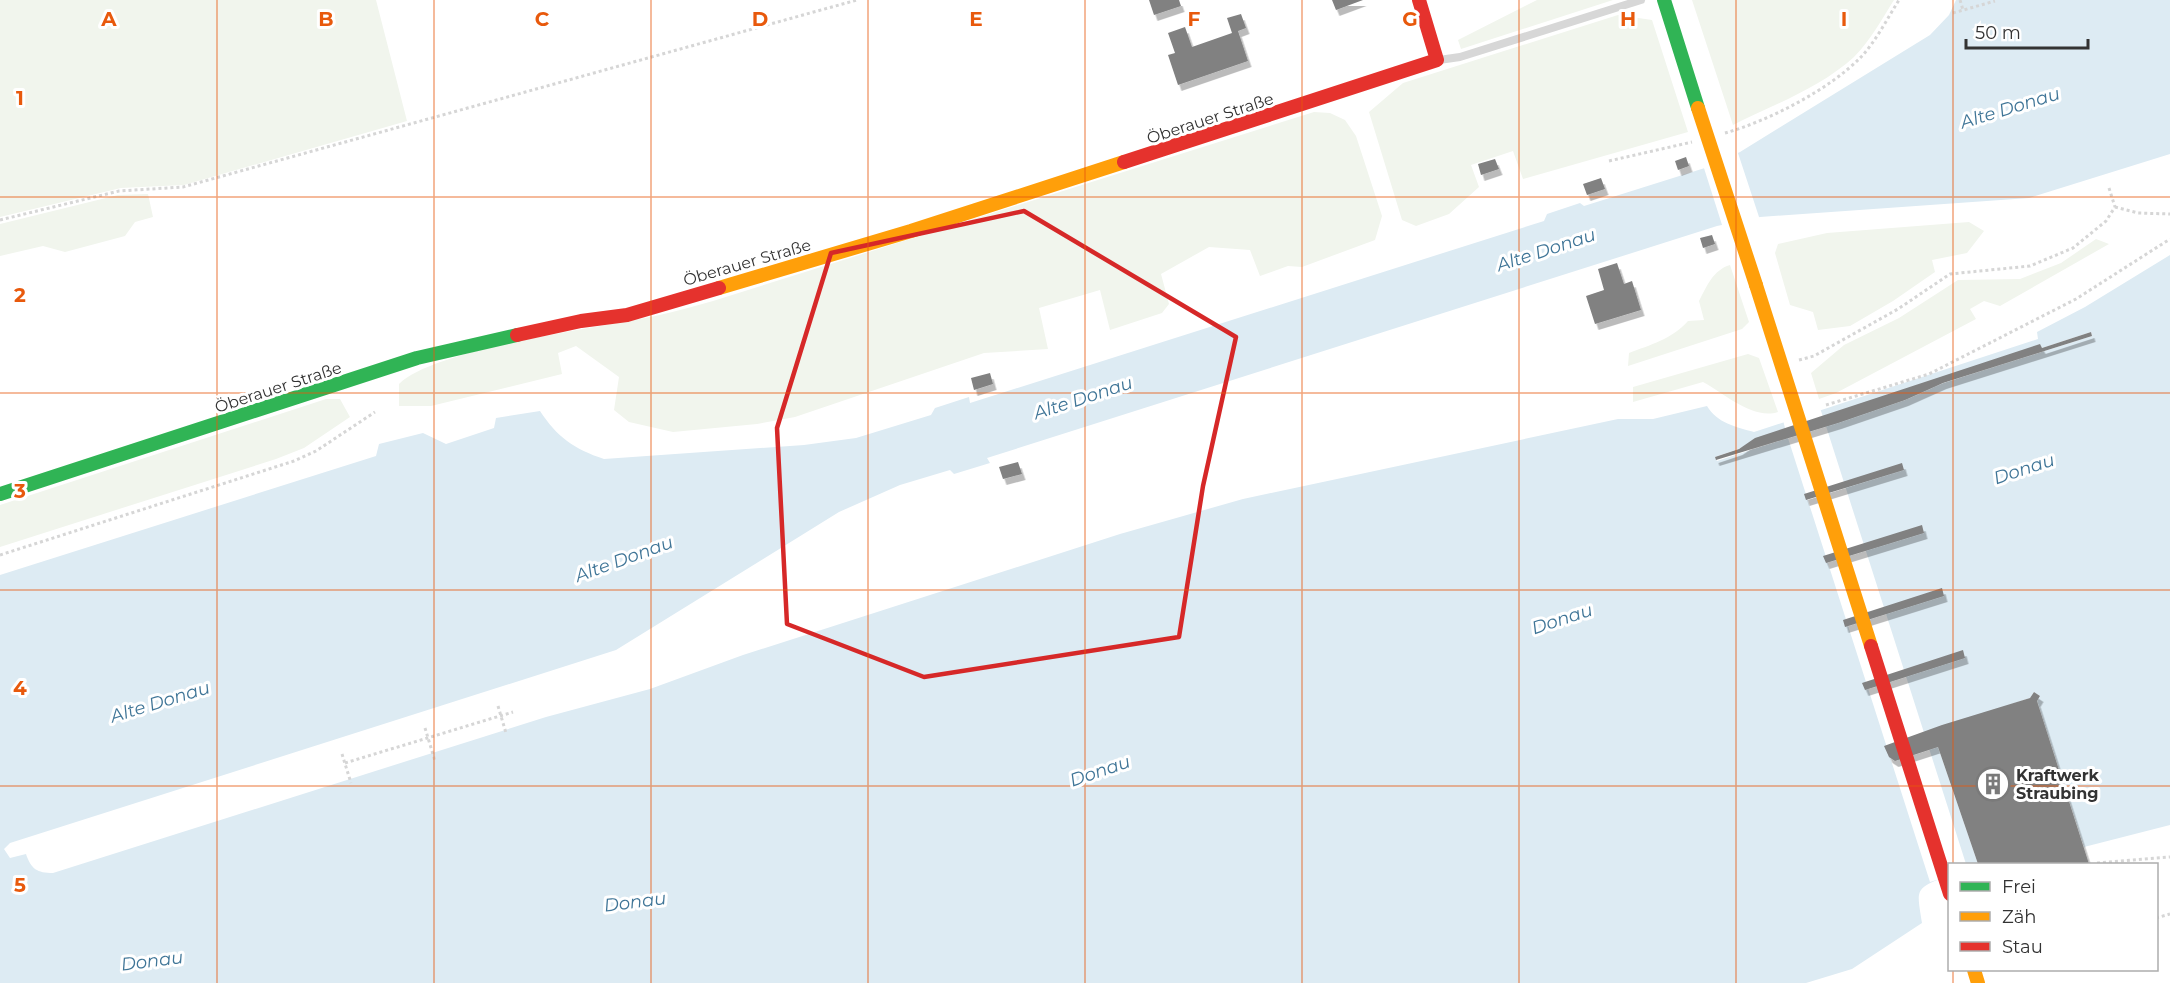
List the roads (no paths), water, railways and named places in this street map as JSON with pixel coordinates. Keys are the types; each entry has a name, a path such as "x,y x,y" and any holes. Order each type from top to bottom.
{"street":[{"path":"1419,0 1437,60"},
{"path":"1664,0 1948,889"},
{"name":"Öberauer Straße","path":"0,494 417,358 571,323 627,315 911,231 1437,60"}],"lane":[{"path":"1437,60 1460,57 1641,0"}],"water":[{"path":"1956,0 2170,0 2170,154 2029,198 1760,217 1717,226 987,458 990,463 954,474 950,470 900,485 839,512 616,650 10,843 4,849 10,858 26,854 35,869 53,873 546,717 650,689 743,655 1120,534 1243,499 1618,419 1653,419 1707,406 1716,417 1754,432 2038,339 2037,332 2085,307 2170,255 2170,825 2084,847 2037,701 2040,696 2034,692 2030,698 1885,746 1892,760 1938,747 1978,863 1948,863 1948,876 1923,887 1919,897 1922,923 1852,969 1806,983 0,983 0,575 376,456 379,444 423,433 446,444 494,428 496,418 540,411 567,441 604,459 804,445 856,438 931,415 935,408 969,397 970,403 1544,221 1547,214 1580,203 1584,206 1708,167 1740,152 1930,35 1949,15","holes":["2091,332 2092,336 1943,383 1905,400 1717,461 1715,457 2040,345 2042,348"]}],"place":[{"name":"Kraftwerk Straubing","path":"1993,784"}],"water label":[{"name":"Alte Donau","path":"2010,108"},
{"name":"Alte Donau","path":"1546,250"},
{"name":"Alte Donau","path":"1083,398"},
{"name":"Donau","path":"2024,469"},
{"name":"Alte Donau","path":"624,559"},
{"name":"Donau","path":"1562,619"},
{"name":"Alte Donau","path":"160,702"},
{"name":"Donau","path":"1100,771"},
{"name":"Donau","path":"635,902"},
{"name":"Donau","path":"152,961"}]}
